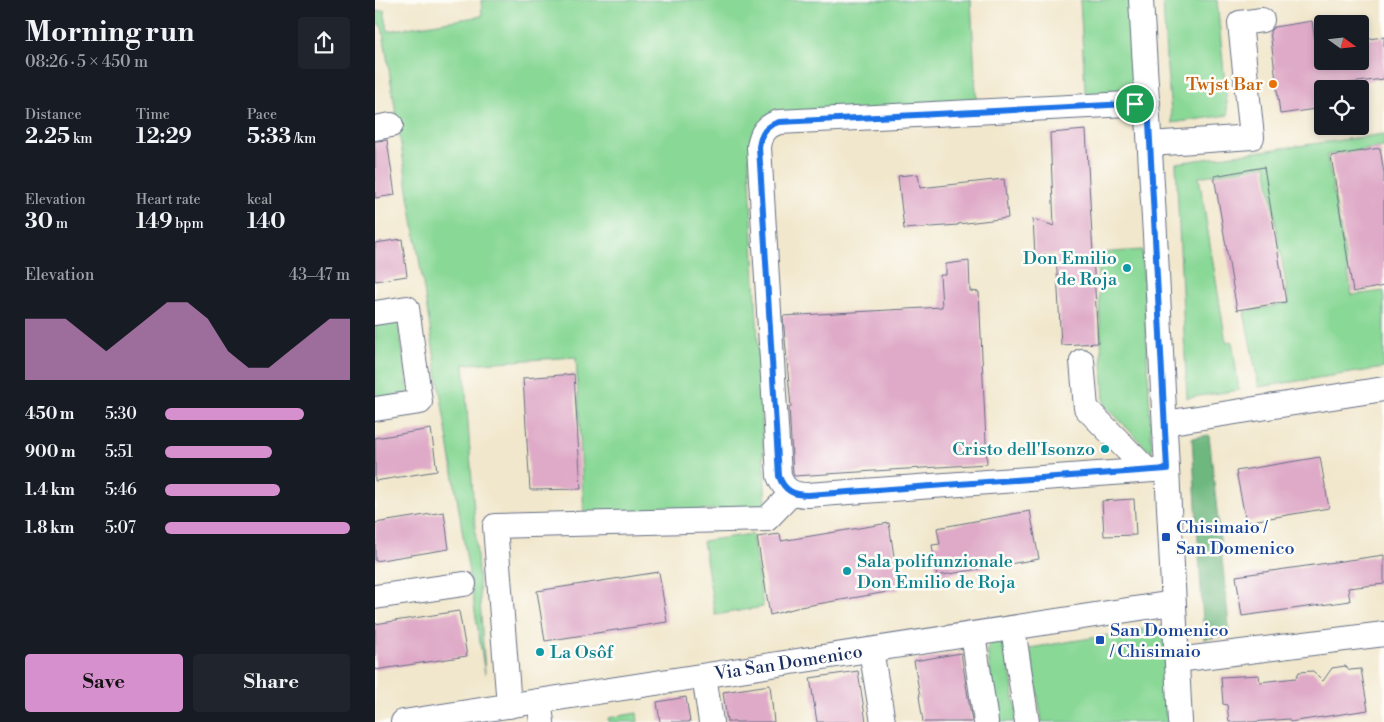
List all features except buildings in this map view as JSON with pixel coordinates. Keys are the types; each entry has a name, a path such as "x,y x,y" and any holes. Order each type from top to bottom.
{"street":[{"path":"1141,0 1165,423 1157,470 1173,603 1180,722"},
{"path":"1150,144 1252,137 1240,23 1262,20"},
{"path":"1148,103 779,122 765,130 759,147 779,476 785,489 799,495 808,495 1157,470"},
{"path":"375,314 407,308 421,402 375,409"},
{"path":"1082,361 1086,408 1157,470"},
{"path":"1165,423 1384,388"},
{"path":"509,706 495,526 767,519 792,493"},
{"path":"375,598 464,584"},
{"name":"Via San Domenico","path":"403,722 509,706 540,712 704,676 1173,603"},
{"path":"1013,628 1027,722"},
{"path":"973,634 986,722"},
{"path":"1177,660 1384,634"},
{"path":"871,650 883,722"},
{"path":"704,676 711,722"}],"green space":[{"path":"481,0 971,0 977,112 769,122 749,158 766,507 584,516 576,357 464,364 485,674 383,32 382,27 375,21 375,12 384,10 388,31 482,16"},
{"path":"1080,0 1130,0 1135,104 1086,106"},
{"path":"1163,0 1217,0 1228,115 1172,123"},
{"path":"1384,134 1384,147 1327,155 1352,295 1384,291 1384,368 1259,387 1244,312 1289,303 1266,165 1199,177 1226,342 1232,341 1239,390 1187,398 1176,163"},
{"path":"1142,250 1152,454 1104,404 1097,253"},
{"path":"398,322 409,393 375,399 375,326"},
{"path":"1209,435 1230,635 1204,639 1192,438"},
{"path":"752,534 763,607 715,615 703,541"},
{"path":"1164,626 1169,722 1042,722 1030,648"},
{"path":"999,642 1006,646 1018,722 998,722 987,649 991,643"},
{"path":"637,713 638,722 609,722 608,718"}],"place":[{"name":"Twjst Bar","path":"1273,84"},
{"name":"Don Emilio de Roja","path":"1127,268"},
{"name":"Cristo dell'Isonzo","path":"1105,449"},
{"name":"Chisimaio / San Domenico","path":"1166,537"},
{"name":"Sala polifunzionale Don Emilio de Roja","path":"847,571"},
{"name":"San Domenico / Chisimaio","path":"1100,640"},
{"name":"La Osôf","path":"540,652"}],"route":[{"path":"1148,103 1167,469 808,495 799,495 785,489 779,476 759,147 760,139 765,130 779,122 1135,104 1148,103"}]}
